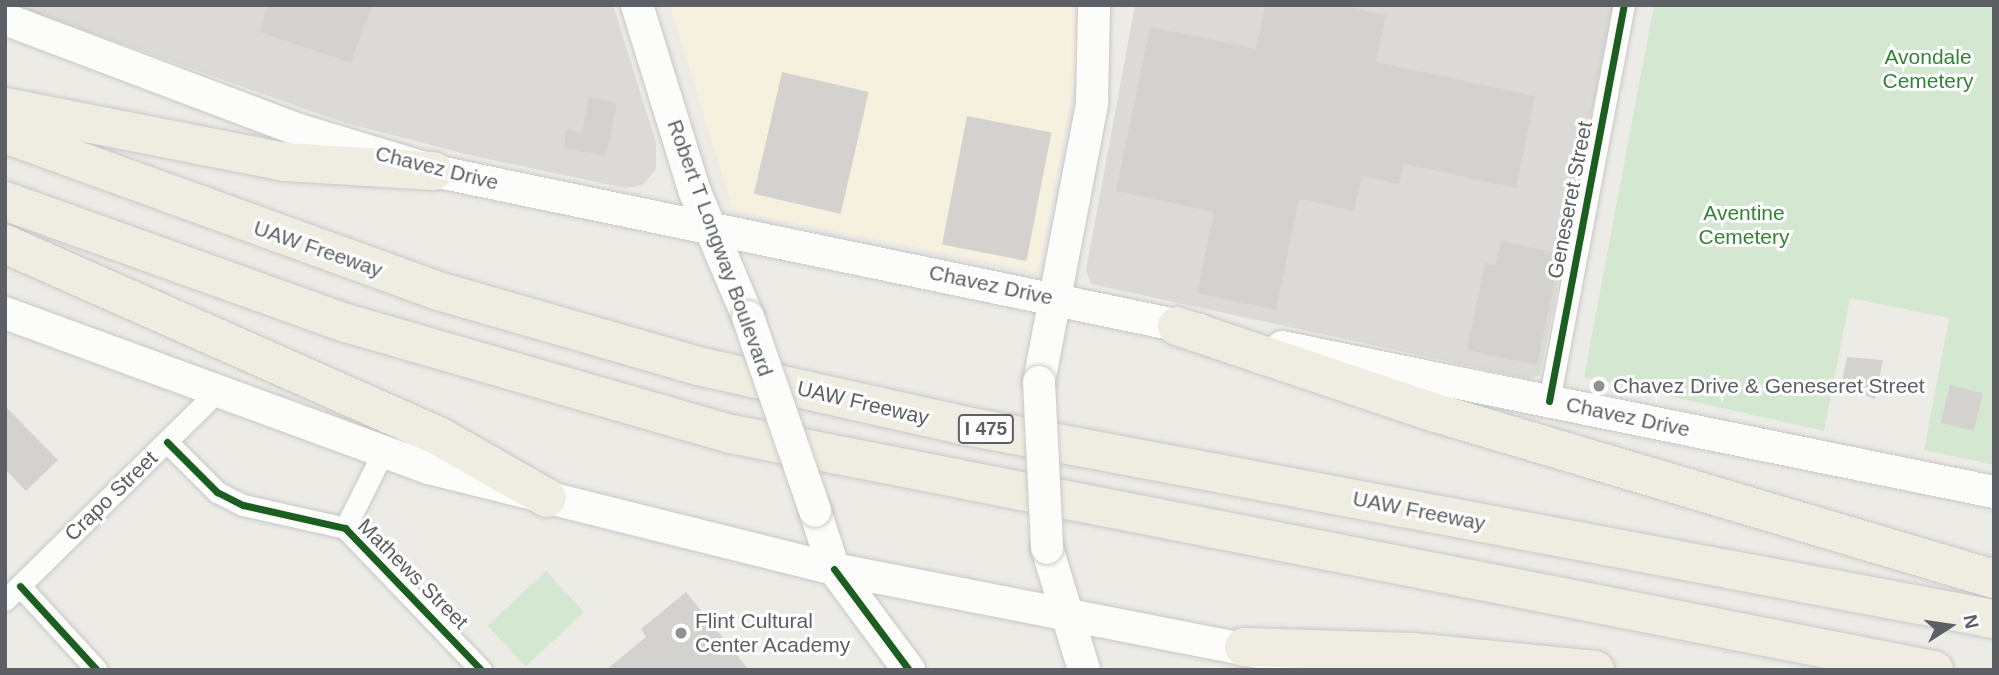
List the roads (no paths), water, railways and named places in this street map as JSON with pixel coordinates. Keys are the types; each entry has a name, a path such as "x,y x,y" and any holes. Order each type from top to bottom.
{"highway":[{"path":"5,107 285,162 434,171"},
{"name":"UAW Freeway","path":"5,134 435,290 698,366 961,425 1994,620"},
{"path":"5,201 346,323 731,434 1934,670"},
{"path":"5,244 440,437 547,498"},
{"path":"1177,326 1436,413 1994,579"},
{"path":"1244,647 1412,652 1595,670"}],"main road":[{"name":"Robert T Longway Boulevard","path":"637,5 695,192 713,224 748,317 834,569 909,670"},
{"path":"1084,670 1064,614 1046,548 1039,382 1092,103 1094,5"},
{"name":"Chavez Drive","path":"5,19 296,129 434,171 713,224 1177,326 1994,492"},
{"path":"5,313 383,452 547,498 834,569 1244,647 1350,670"}],"street":[{"name":"Geneseret Street","path":"1549,401 1625,5"},
{"name":"Crapo Street","path":"13,593 217,392"},
{"name":"Mathews Street","path":"167,442 226,496 345,528 481,670"},
{"name":"Mathews Street","path":"345,528 383,452"},
{"path":"13,593 97,670"}],"place":[{"name":"Chavez Drive & Geneseret Street","path":"1599,386"},
{"name":"Flint Cultural Center Academy","path":"681,633"}],"park label":[{"name":"Avondale Cemetery","path":"1928,69"},
{"name":"Aventine Cemetery","path":"1744,225"}]}
